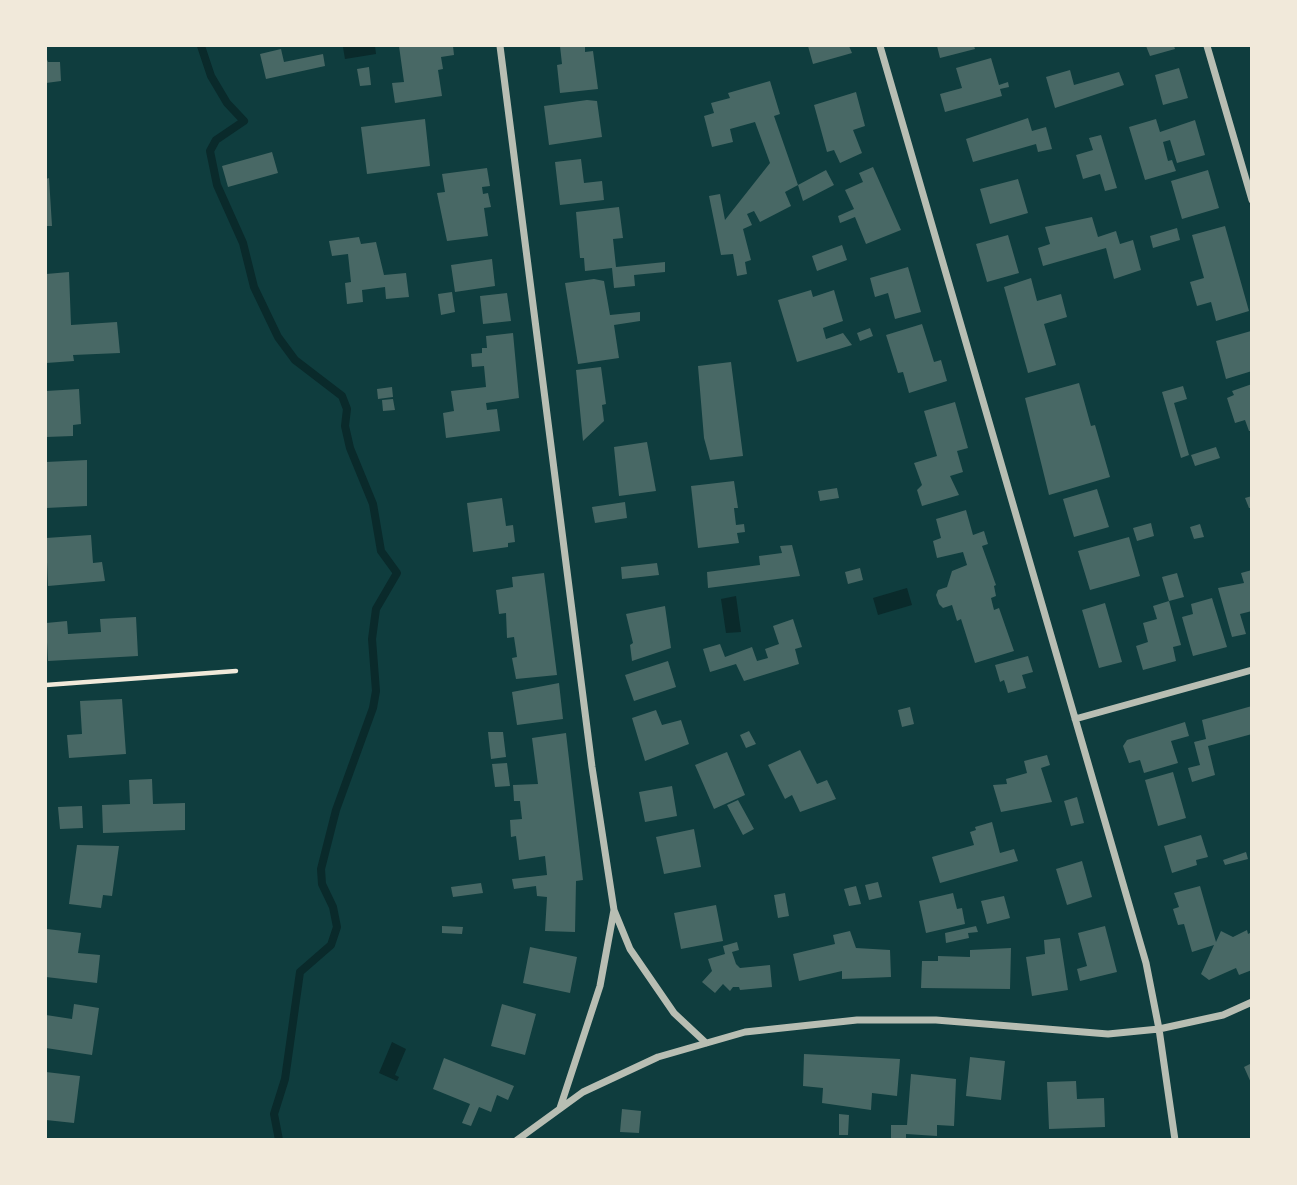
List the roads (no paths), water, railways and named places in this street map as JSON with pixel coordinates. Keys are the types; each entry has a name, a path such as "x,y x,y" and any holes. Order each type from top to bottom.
{"street":[{"path":"500,46 592,767 614,909 630,950 674,1013 706,1043"},
{"path":"880,46 1146,963 1175,1139"},
{"path":"1207,46 1251,200"},
{"path":"1075,719 1251,670"},
{"path":"561,1108 600,986 614,909"},
{"path":"517,1139 583,1092 658,1056 745,1032 857,1020 936,1020 1108,1034 1159,1029 1223,1015 1251,1002"}],"water":[{"path":"375,46 376,54 345,59 343,47"},
{"path":"907,588 912,605 878,615 873,598"},
{"path":"736,596 741,632 726,633 721,599"},
{"path":"392,1042 406,1049 395,1075 399,1077 397,1081 379,1073"}],"waterway":[{"path":"201,46 211,76 227,103 244,121 216,140 210,151 217,185 243,243 254,287 278,337 295,360 342,396 347,409 345,426 350,448 373,504 381,551 397,573 376,609 372,639 376,691 373,708 336,810 321,869 322,884 333,907 337,927 331,945 300,972 285,1079 274,1114 279,1140"}]}
